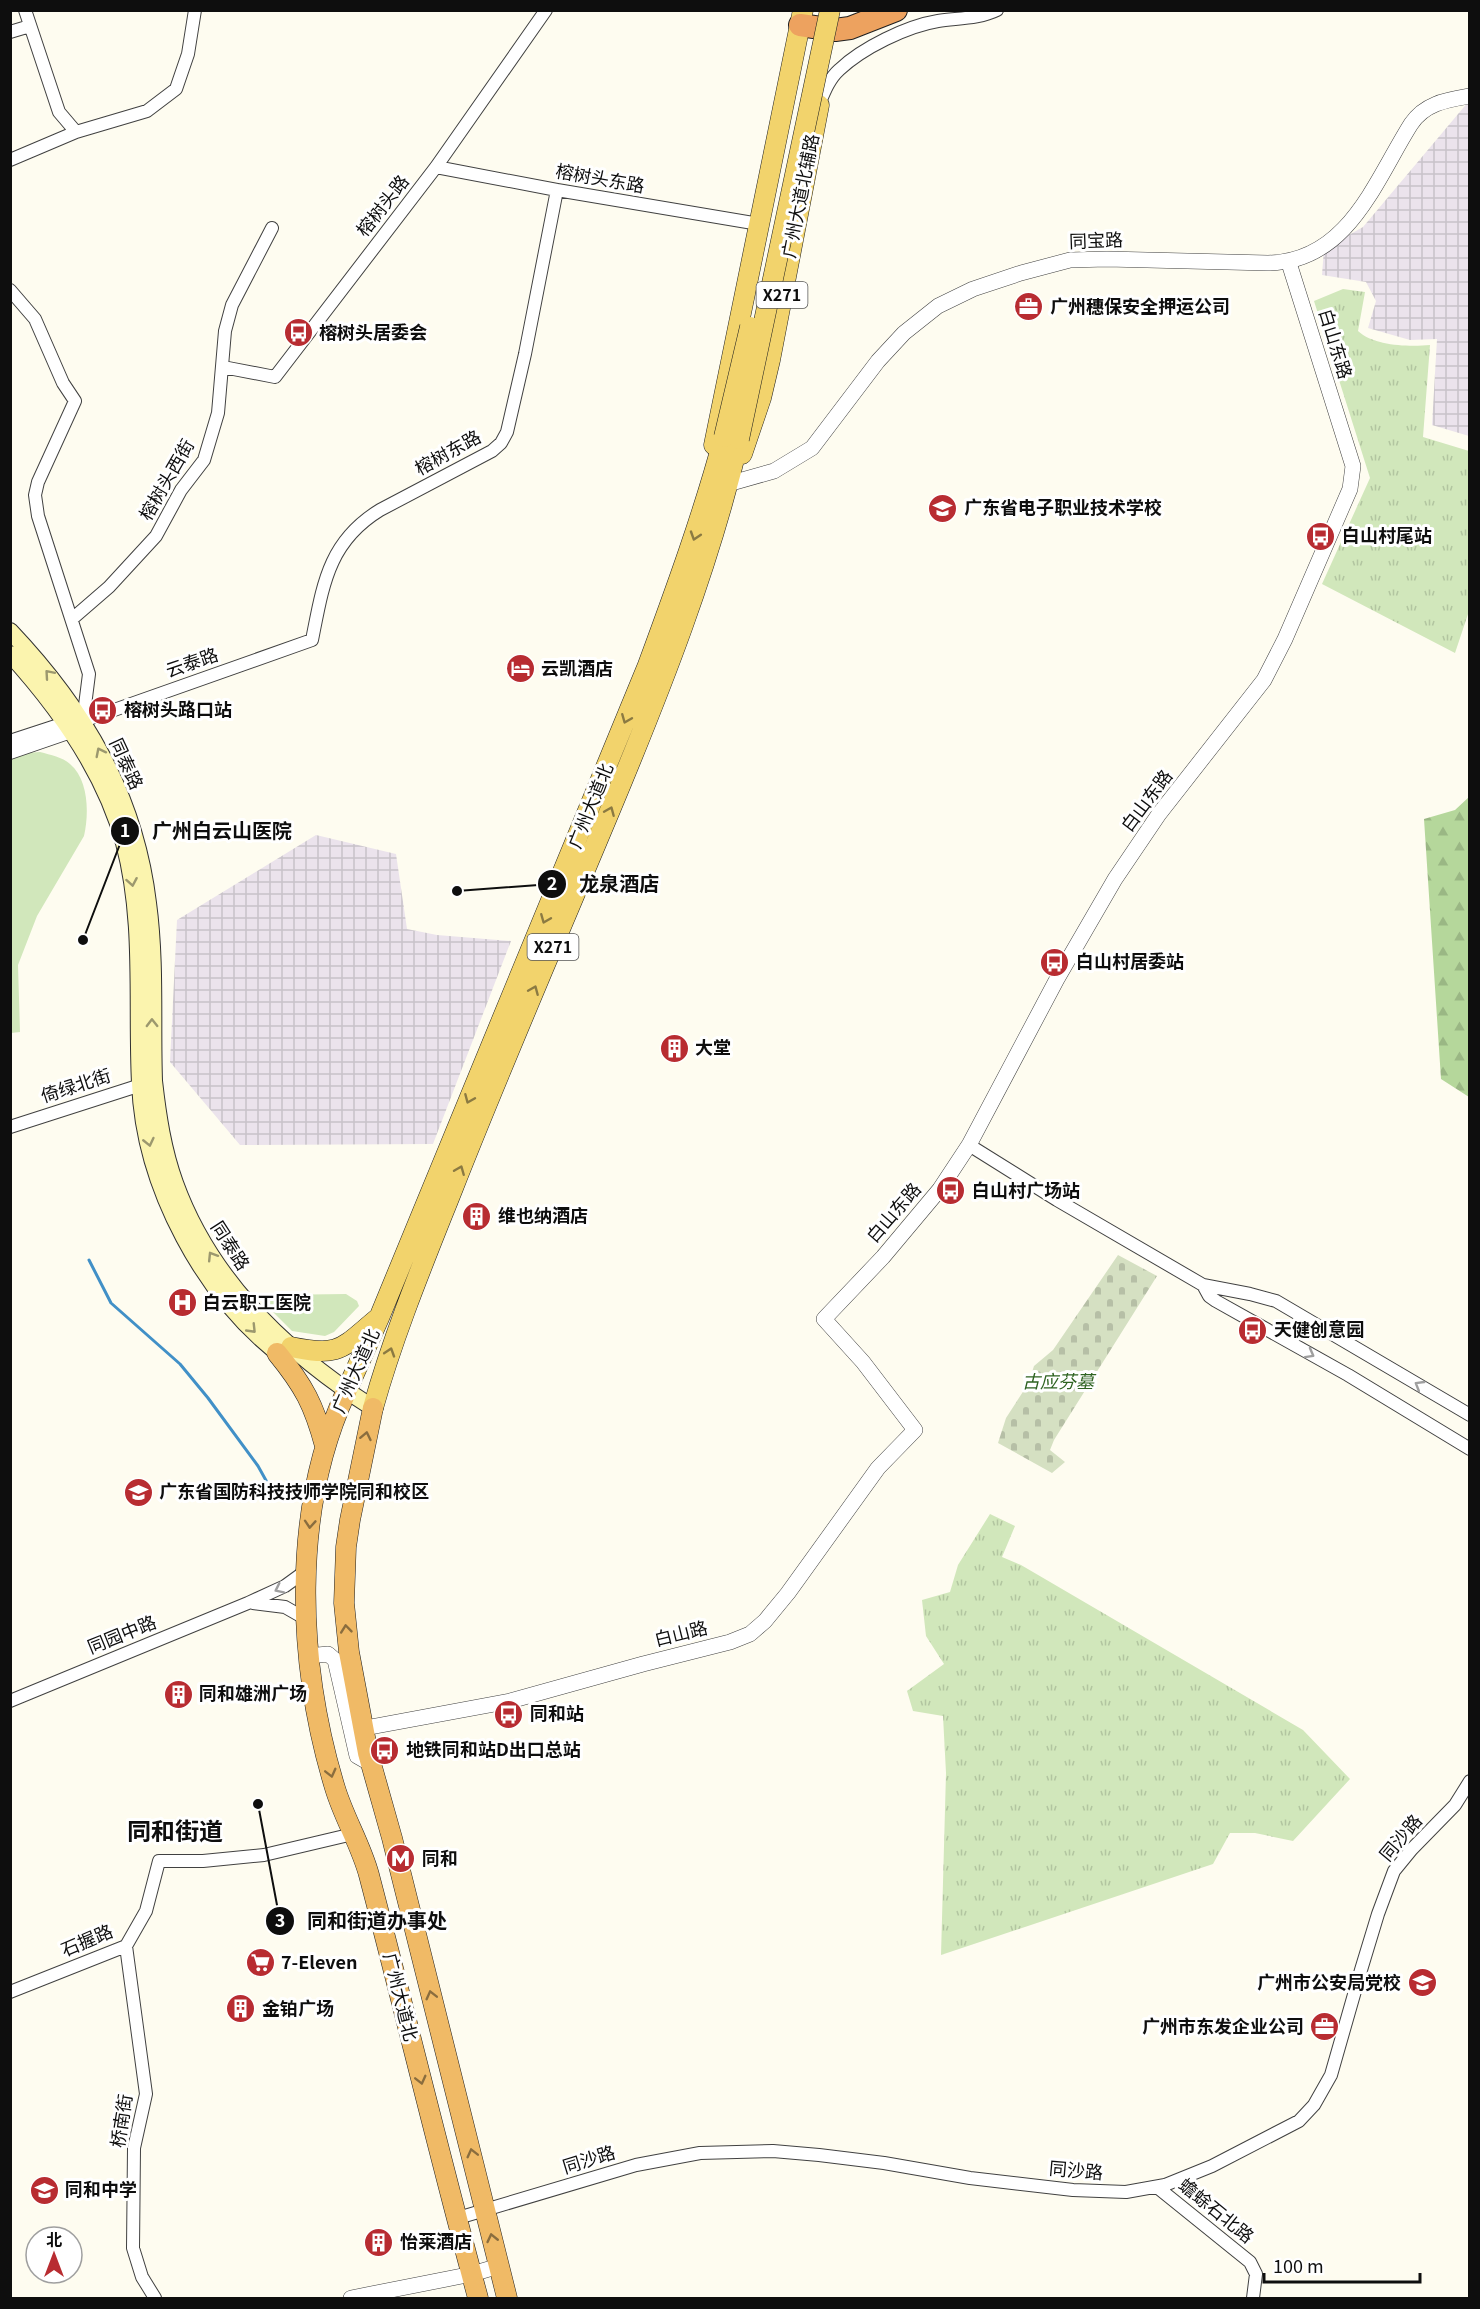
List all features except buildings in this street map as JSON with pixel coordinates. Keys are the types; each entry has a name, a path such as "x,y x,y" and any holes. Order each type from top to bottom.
{"highway":[{"path":"807,15 835,17 850,28 885,12"},
{"path":"284,1350 317,1417 325,1446"},
{"name":"广州大道北","path":"344,1396 325,1446 312,1500 307,1570 308,1656 330,1768 340,1804 368,1872 478,2298"},
{"name":"广州大道北","path":"373,1408 351,1511 346,1547 344,1585 349,1652 371,1764 392,1838 507,2298"}],"main road":[{"name":"广州大道北辅路","path":"720,482 714,447 719,412 787,95 807,15"},
{"path":"731,438 783,180 807,15"},
{"name":"广州大道北辅路","path":"720,482 743,452 761,398 835,17"},
{"path":"720,482 835,17"},
{"path":"787,95 820,102"},
{"name":"广州大道北","path":"344,1396 436,1204 635,751 700,578 720,482"},
{"name":"同泰路","path":"10,631 54,678 73,725"},
{"name":"同泰路","path":"10,654 73,725 120,794 135,838 144,877 150,924 148,1143 166,1199 180,1229 208,1278 240,1316 344,1396 373,1408"},
{"name":"广州大道北","path":"373,1408 436,1204"},
{"path":"284,1350 325,1352 337,1350 380,1318"}],"street":[{"path":"25,10 59,112 76,132"},
{"path":"10,160 76,132 147,111 176,88 188,54 195,10"},
{"name":"榕树头路","path":"223,367 275,377 436,167 546,10"},
{"path":"820,102 828,84 838,70 863,52 888,39 934,22 981,16 997,10"},
{"path":"10,32 30,26"},
{"name":"同宝路","path":"720,482 774,471 812,448 879,361 904,333 938,306 973,289 1070,260 1289,263 1330,242 1349,225 1420,111 1432,105 1470,96"},
{"name":"榕树头东路","path":"436,167 759,224"},
{"name":"榕树东路","path":"312,640 329,568 340,545 354,529 380,510 492,451 501,443 507,432 524,364 557,190"},
{"name":"榕树头西街","path":"72,619 109,587 156,536 181,490 204,460 218,413 225,331 232,305 272,228"},
{"name":"白山东路","path":"915,1430 863,1362 824,1319 915,1221 940,1189 969,1145 1062,970 1114,879 1159,814 1264,680 1285,639 1350,489 1353,466 1289,263"},
{"path":"10,290 35,319 63,383 75,401 47,461 35,495 38,516 89,674 73,725 10,753"},
{"name":"云泰路","path":"73,725 312,640"},
{"path":"10,741 73,725"},
{"name":"倚绿北街","path":"10,1127 147,1083"},
{"path":"969,1145 1068,1207 1203,1286 1276,1301 1470,1415"},
{"path":"1203,1286 1209,1296 1348,1375 1470,1449"},
{"name":"白山路","path":"365,1728 510,1701 730,1642 750,1634 765,1621 788,1593 878,1468 915,1430"},
{"name":"同园中路","path":"10,1701 248,1603 285,1586 307,1570"},
{"path":"248,1603 285,1607 306,1619"},
{"path":"308,1656 328,1654 335,1660 357,1756 371,1764"},
{"name":"同沙路","path":"458,2218 636,2165 682,2155 725,2151 773,2151 819,2155 884,2163 970,2178 1073,2190 1126,2193 1157,2187 1212,2166 1299,2121 1314,2105 1331,2075 1361,1970 1394,1871 1455,1805 1470,1781"},
{"name":"石握路","path":"10,1992 126,1946 146,1911 159,1862 203,1861 264,1855 353,1834"},
{"name":"桥南街","path":"126,1946 146,2094 134,2148 133,2248 142,2277 155,2298"},
{"name":"蟾蜍石北路","path":"1157,2187 1250,2262 1256,2274 1253,2298"},
{"path":"351,2298 472,2274 499,2266"}],"shaded area":[{"path":"1469,101 1469,436 1432,425 1437,339 1410,340 1368,328 1376,301 1366,282 1322,275 1324,249 1363,227"},
{"path":"316,835 396,854 407,929 437,935 511,941 433,1144 240,1145 170,1062 177,920"}],"green space":[{"path":"1343,289 1365,292 1358,331 1365,336 1382,343 1430,345 1423,437 1469,451 1469,611 1455,653 1322,584 1370,478 1314,301"},
{"path":"40,752 56,756 70,764 81,779 86,798 86,827 84,836 37,916 18,965 20,1032 11,1033 11,757"},
{"path":"1469,797 1469,1097 1441,1079 1424,819 1455,810"},
{"name":"古应芬墓","path":"1118,1255 1157,1276 1054,1440 1050,1450 1065,1462 1052,1473 998,1443 1006,1418 1028,1384 1034,1366 1053,1350"},
{"path":"346,1294 357,1301 359,1306 334,1332 325,1336 292,1331 267,1306 272,1295"},
{"path":"990,1514 1015,1526 1002,1557 1021,1565 1303,1730 1350,1779 1293,1841 1255,1833 1230,1833 1213,1864 941,1955 946,1773 943,1716 913,1711 907,1691 944,1664 926,1636 922,1600 950,1592 958,1565"}],"waterway":[{"path":"89,1260 111,1303 180,1364 258,1466 268,1484"}],"place":[{"name":"广州穗保安全押运公司","path":"1029,307"},
{"name":"榕树头居委会","path":"298,333"},
{"name":"广东省电子职业技术学校","path":"943,508"},
{"name":"白山村尾站","path":"1321,536"},
{"name":"云凯酒店","path":"520,669"},
{"name":"榕树头路口站","path":"103,710"},
{"name":"龙泉酒店","path":"457,891"},
{"name":"广州白云山医院","path":"83,940"},
{"name":"白山村居委站","path":"1055,962"},
{"name":"大堂","path":"674,1048"},
{"name":"白山村广场站","path":"951,1191"},
{"name":"维也纳酒店","path":"477,1216"},
{"name":"白云职工医院","path":"182,1303"},
{"name":"天健创意园","path":"1253,1330"},
{"name":"广东省国防科技技师学院同和校区","path":"138,1492"},
{"name":"同和雄洲广场","path":"178,1694"},
{"name":"同和站","path":"509,1714"},
{"name":"地铁同和站D出口总站","path":"385,1750"},
{"name":"同和街道办事处","path":"258,1804"},
{"name":"同和","path":"401,1859"},
{"name":"7-Eleven","path":"260,1963"},
{"name":"广州市公安局党校","path":"1422,1983"},
{"name":"金铂广场","path":"241,2009"},
{"name":"广州市东发企业公司","path":"1325,2027"},
{"name":"同和中学","path":"44,2190"},
{"name":"怡莱酒店","path":"379,2242"}],"district":[{"name":"同和街道","path":"175,1832"}]}
